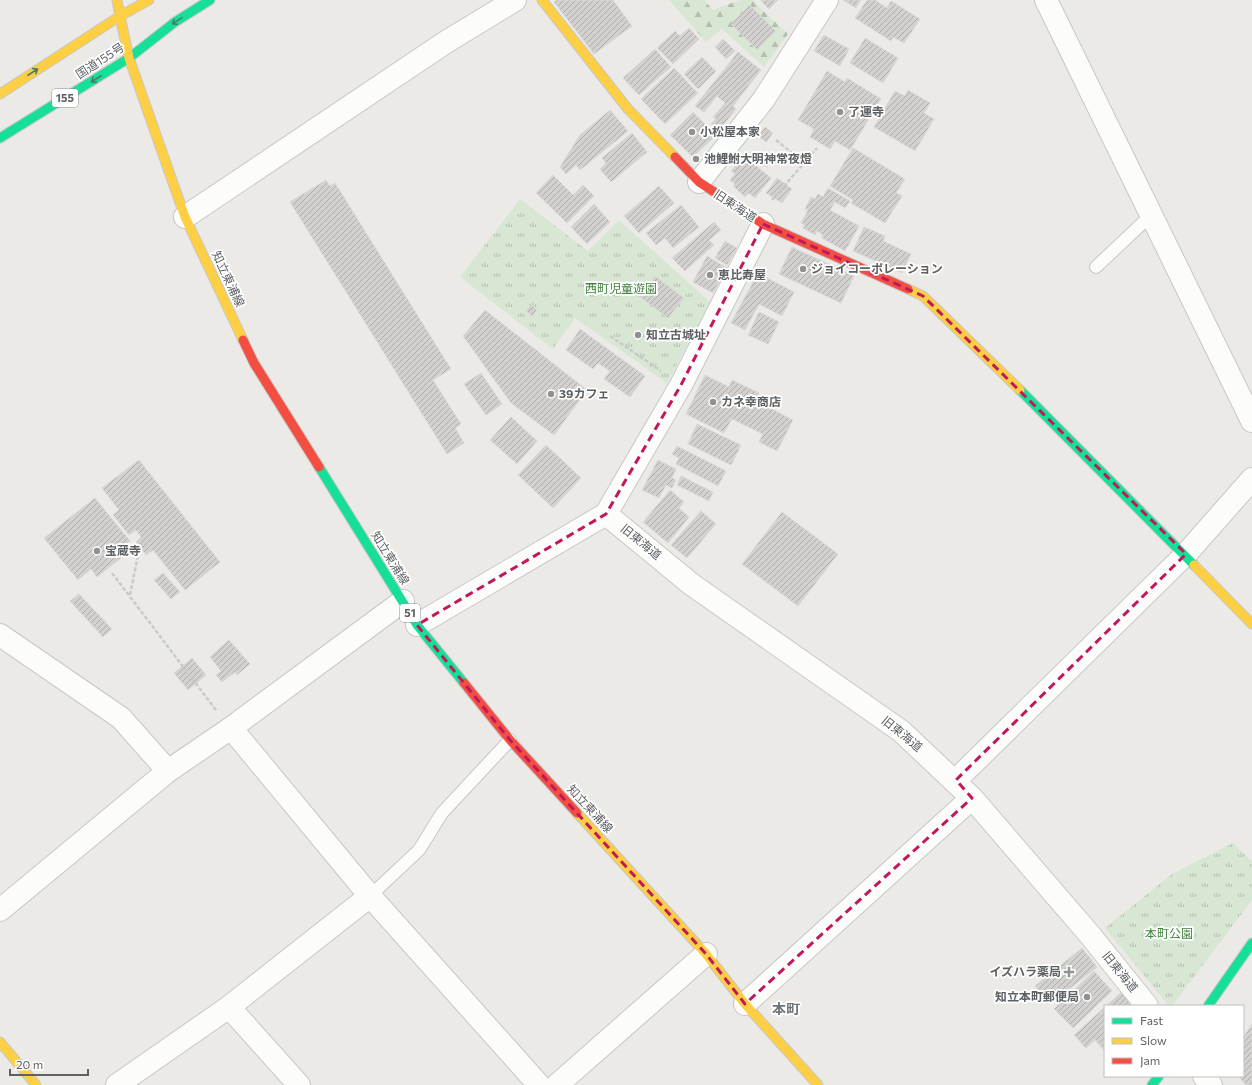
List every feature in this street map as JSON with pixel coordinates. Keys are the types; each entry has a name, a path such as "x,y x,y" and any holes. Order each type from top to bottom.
{"main road":[{"name":"知立東浦線","path":"117,0 129,58 185,217 254,363 417,625 510,740 706,954 746,1004 818,1085"},
{"path":"0,94 120,16 149,0"},
{"name":"国道155号","path":"0,138 129,58 175,22 210,0"},
{"name":"旧東海道","path":"542,0 628,109 699,182 759,222"},
{"path":"759,222 924,296 1061,429 1186,554 1252,624"},
{"path":"1209,1005 1252,943"},
{"path":"0,1042 36,1085"},
{"path":"1152,1085 1158,1077"}],"street":[{"path":"185,217 446,42 515,0"},
{"path":"699,182 764,99 827,0"},
{"path":"1046,0 1150,216 1252,421"},
{"name":"旧東海道","path":"759,222 681,385 606,514 691,584 901,730 956,780 1090,935 1147,1005"},
{"path":"956,780 1186,554 1252,479"},
{"path":"417,625 606,514"},
{"path":"0,910 168,771 231,728 403,601"},
{"path":"0,635 121,718 168,771"},
{"path":"231,728 370,896 539,1085"},
{"path":"746,1004 972,798"},
{"path":"117,1085 229,1007 370,896"},
{"path":"557,1085 706,954"},
{"path":"229,1007 299,1085"},
{"path":"1205,1077 1212,1085"}],"lane":[{"path":"1096,267 1150,216"},
{"path":"370,896 420,850 442,813 510,740"}],"path":[{"path":"776,140 804,163"},
{"path":"759,222 817,148"},
{"path":"610,336 681,385"},
{"path":"130,596 138,555"},
{"path":"112,573 231,728"}],"highlighted area":[{"path":"763,224 923,296 1186,554 956,780 972,798 745,1004 706,954 510,740 417,625 606,514 681,385"}],"green space":[{"path":"669,0 704,0 713,10 740,0 752,0 788,34 764,67 722,29 706,42"},
{"name":"西町児童遊園","path":"520,199 588,251 619,220 710,302 667,383 575,318 553,349 460,277"},
{"name":"本町公園","path":"1233,843 1252,861 1252,900 1173,1005 1168,1005 1105,928 1172,874"}],"building":[{"path":"557,0 613,0 632,26 594,54 554,2"},
{"path":"778,0 769,9 761,1"},
{"path":"843,0 861,0 856,8"},
{"path":"867,0 875,0 887,8 891,1 920,19 904,43 893,37 891,41 855,18"},
{"path":"750,5 776,31 757,50 731,24"},
{"path":"689,28 699,39 673,64 657,48 675,31 680,36"},
{"path":"824,35 849,49 840,66 814,51"},
{"path":"865,38 898,58 883,83 850,63"},
{"path":"723,39 735,51 726,59 715,47"},
{"path":"655,49 671,67 639,95 623,78"},
{"path":"738,52 761,70 733,106 736,109 719,130 711,124 716,119 713,117 725,103 717,96 704,112 695,106"},
{"path":"702,57 716,71 698,89 684,74"},
{"path":"674,68 698,93 665,124 641,99"},
{"path":"827,71 845,82 847,78 881,99 850,150 835,141 830,149 810,137 814,129 798,120"},
{"path":"908,90 930,103 924,113 934,119 915,151 874,127 895,91 905,96"},
{"path":"610,110 628,131 580,170 576,165 566,174 560,167 580,135"},
{"path":"693,112 716,135 693,157 670,135"},
{"path":"765,127 773,133 766,142 758,136"},
{"path":"632,133 647,152 611,182 600,169 606,163 602,158"},
{"path":"853,148 905,179 896,193 902,196 885,223 851,203 853,200 830,186"},
{"path":"765,152 773,159 767,167 758,161"},
{"path":"744,156 771,178 755,198 749,193 745,197 733,186 735,184 730,180 735,174 731,171"},
{"path":"553,175 573,195 583,185 594,196 567,223 536,193"},
{"path":"777,178 792,189 782,203 766,193"},
{"path":"326,180 330,186 335,183 451,369 433,380 461,424 455,428 464,443 447,454 290,202"},
{"path":"659,186 674,203 639,233 624,216"},
{"path":"828,188 850,201 845,208 835,202 830,210 859,226 845,251 822,238 823,235 817,231 815,235 803,228 805,225 801,223 808,210 805,209 811,197 815,199 818,194 823,197"},
{"path":"594,204 610,222 587,244 571,227"},
{"path":"681,205 699,227 673,248 665,238 656,245 646,233"},
{"path":"714,222 721,230 709,240 714,245 685,271 672,258"},
{"path":"864,227 885,236 883,241 911,254 902,273 853,251"},
{"path":"725,241 737,248 727,265 715,258"},
{"path":"792,247 854,276 841,303 779,274"},
{"path":"707,256 727,268 713,293 693,282"},
{"path":"758,273 794,292 782,316 759,304 745,330 731,323"},
{"path":"655,276 684,298 668,318 639,296"},
{"path":"531,305 537,310 532,316 526,311"},
{"path":"485,310 587,390 554,435 511,403 463,336"},
{"path":"759,312 779,322 768,344 748,335"},
{"path":"580,329 645,376 630,397 604,379 610,371 598,363 593,369 566,350"},
{"path":"481,373 502,404 486,415 464,384"},
{"path":"705,375 729,387 732,380 759,393 755,400 793,420 777,451 759,442 763,434 732,419 724,433 686,414"},
{"path":"511,417 537,441 517,464 490,440"},
{"path":"697,424 741,445 731,465 688,444"},
{"path":"546,445 581,478 553,508 518,475"},
{"path":"677,446 726,471 718,486 676,464 679,458 672,454"},
{"path":"139,460 220,562 185,590 153,550 146,555 136,542 141,537 136,530 129,535 113,515 119,510 102,488"},
{"path":"658,460 676,469 672,478 676,480 672,488 666,485 659,498 642,490"},
{"path":"681,476 713,492 709,501 677,485"},
{"path":"670,490 684,502 679,508 689,517 668,543 643,522"},
{"path":"95,498 130,541 117,552 121,558 97,577 91,569 78,580 44,538"},
{"path":"701,511 716,524 687,558 671,545"},
{"path":"782,512 838,554 798,606 742,564"},
{"path":"163,573 180,592 171,599 154,580"},
{"path":"79,594 112,629 103,637 70,601"},
{"path":"229,640 250,664 237,675 235,672 222,682 216,675 221,671 210,657"},
{"path":"192,658 206,675 188,690 174,673"},
{"path":"1082,948 1097,967 1050,1004 1035,986"},
{"path":"1094,971 1112,991 1073,1028 1054,1009"},
{"path":"1123,991 1136,1005 1107,1005"},
{"path":"1104,1008 1104,1050 1095,1040 1086,1048 1074,1035"},
{"path":"1252,1024 1252,1085 1246,1085 1239,1077 1244,1077 1244,1036"}],"traffic: fast":[{"path":"0,138 129,58 175,22 210,0"},
{"path":"1020,390 1194,565"},
{"path":"319,467 417,625 464,683"},
{"path":"1209,1005 1252,943"},
{"path":"1152,1085 1158,1077"}],"traffic: slow":[{"path":"117,0 120,16"},
{"path":"0,94 120,16 149,0"},
{"path":"542,0 628,109 675,157"},
{"path":"120,16 129,58 185,217 243,340"},
{"path":"908,289 923,296 1020,390"},
{"path":"1194,565 1252,624"},
{"path":"577,813 706,954 745,1004 818,1085"},
{"path":"0,1042 36,1085"}],"traffic: jam":[{"path":"675,157 699,182 763,224 908,289"},
{"path":"243,340 254,363 319,467"},
{"path":"464,683 510,740 577,813"}],"place":[{"name":"了運寺","path":"840,112"},
{"name":"小松屋本家","path":"692,132"},
{"name":"池鯉鮒大明神常夜燈","path":"696,159"},
{"name":"ジョイコーポレーション","path":"803,269"},
{"name":"恵比寿屋","path":"710,275"},
{"name":"知立古城址","path":"638,335"},
{"name":"39カフェ","path":"551,394"},
{"name":"カネ幸商店","path":"713,402"},
{"name":"宝蔵寺","path":"97,551"},
{"name":"イズハラ薬局","path":"1069,972"},
{"name":"知立本町郵便局","path":"1087,997"}],"district":[{"name":"本町","path":"786,1009"}]}
